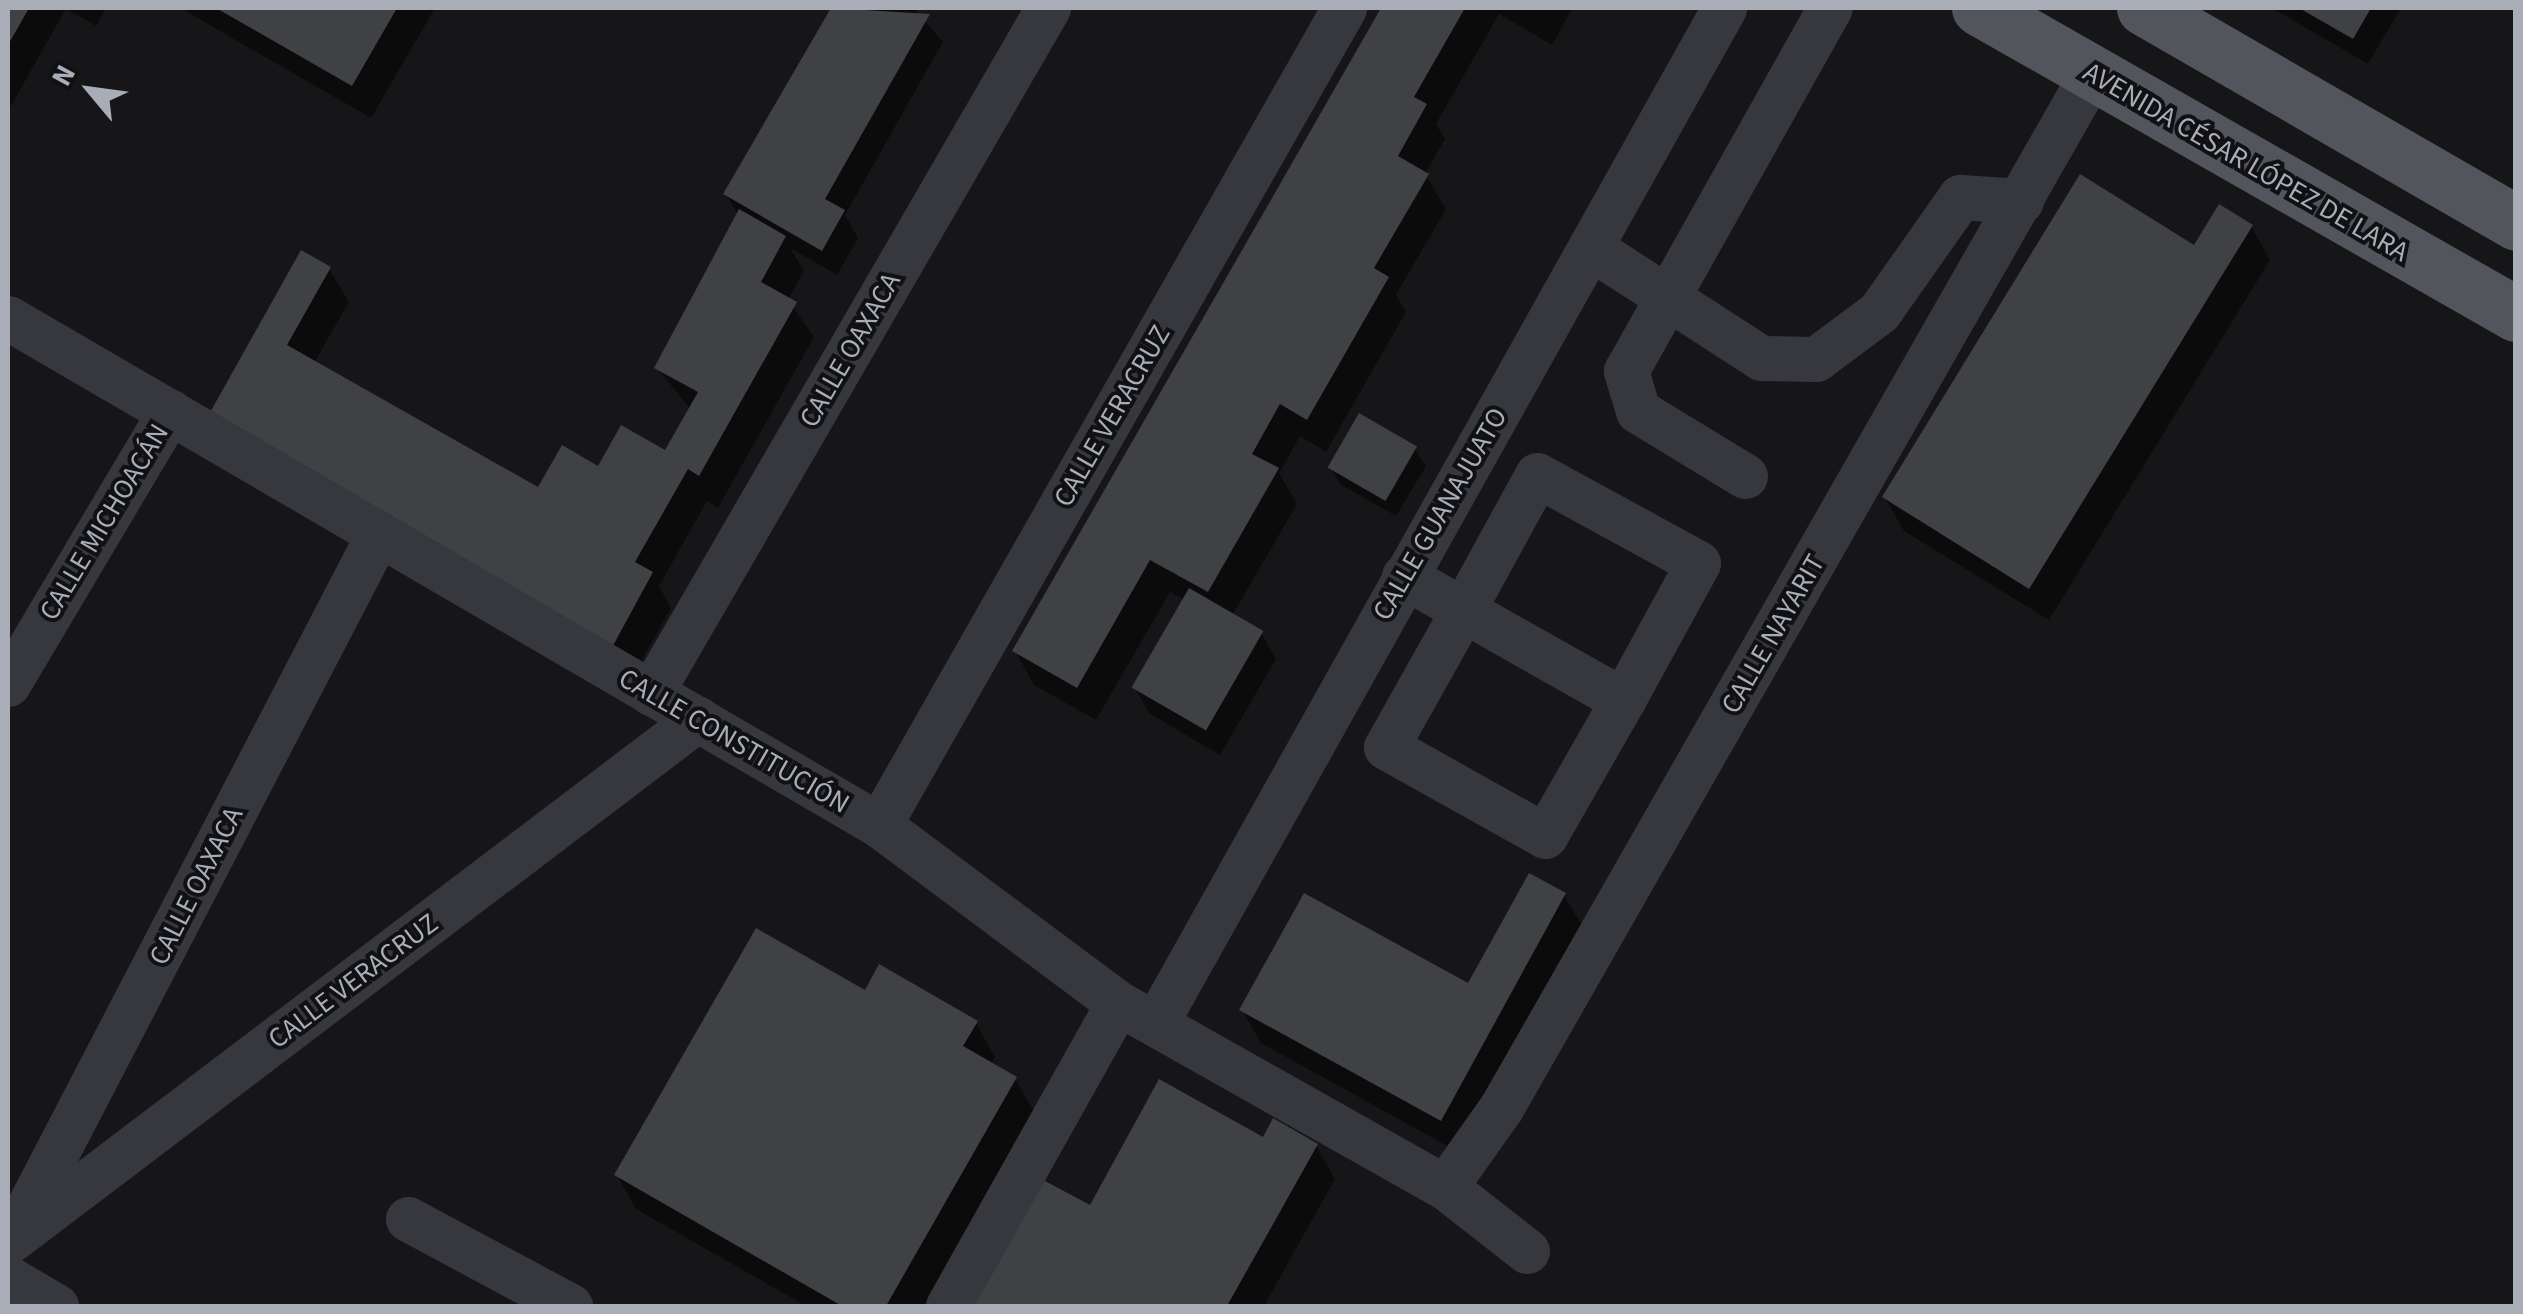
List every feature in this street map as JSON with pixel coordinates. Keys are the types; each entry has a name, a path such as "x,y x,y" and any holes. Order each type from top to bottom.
{"main road":[{"name":"AVENIDA CÉSAR LÓPEZ DE LARA","path":"1979,8 2516,314"},
{"path":"2144,8 2516,224"}],"street":[{"name":"CALLE OAXACA","path":"651,693 1048,8"},
{"name":"CALLE VERACRUZ","path":"880,826 1344,8"},
{"name":"CALLE GUANAJUATO","path":"948,1306 1138,1012 1404,576 1724,8"},
{"path":"1745,476 1638,411 1626,371 1830,8"},
{"name":"CALLE NAYARIT","path":"1445,1187 1501,1108 2091,75"},
{"path":"1591,248 1760,358 1816,359 1879,312 1960,197 2020,201"},
{"name":"CALLE CONSTITUCIÓN","path":"8,318 880,826 1138,1012 1445,1187 1527,1251"},
{"name":"CALLE MICHOACÁN","path":"8,684 170,411"},
{"path":"1537,475 1698,563 1545,836 1386,748 1463,610 1537,475"},
{"name":"CALLE OAXACA","path":"9,1253 379,534"},
{"path":"1404,576 1623,700"},
{"name":"CALLE VERACRUZ","path":"9,1253 698,719"},
{"path":"408,1219 570,1306"},
{"path":"9,1253 56,1306"}],"building":[{"path":"8,8 29,8 8,45"},
{"path":"216,8 397,8 352,86"},
{"path":"831,8 930,14 825,199 845,210 822,251 723,194"},
{"path":"1381,8 1465,8 1414,97 1427,104 1398,156 1429,174 1374,268 1389,277 1307,420 1280,404 1252,454 1279,468 1208,592 1150,560 1077,688 1012,651"},
{"path":"2299,8 2371,8 2353,39"},
{"path":"2080,174 2194,245 2219,204 2253,225 2029,589 1882,497"},
{"path":"739,209 786,236 761,282 797,302 699,476 688,469 635,562 653,572 609,653 203,425 301,250 331,267 287,345 538,487 562,445 598,466 621,425 665,450 698,392 654,368"},
{"path":"1359,413 1417,447 1386,501 1328,468"},
{"path":"1189,588 1263,631 1206,731 1132,688"},
{"path":"1529,873 1566,893 1441,1121 1239,1010 1304,893 1468,983"},
{"path":"756,928 865,990 879,964 978,1021 963,1046 1017,1077 886,1306 842,1306 614,1175"},
{"path":"1159,1079 1263,1137 1273,1118 1318,1144 1227,1306 972,1306 1043,1180 1090,1205"}]}
